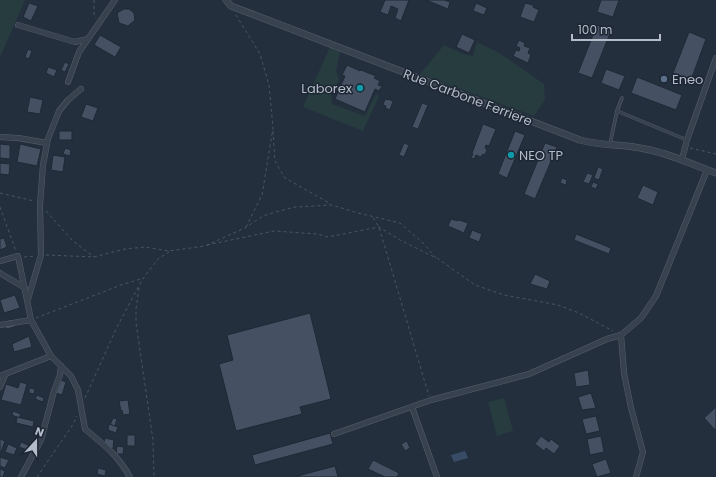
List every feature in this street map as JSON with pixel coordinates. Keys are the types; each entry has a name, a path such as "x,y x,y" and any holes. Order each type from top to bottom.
{"street":[{"path":"68,82 79,52 115,0"},
{"path":"226,0 230,6"},
{"name":"Rue Carbone Ferriere","path":"230,6 568,136 587,142 647,149 716,173"},
{"path":"18,25 75,42 88,39"},
{"path":"682,160 687,140 716,58"},
{"path":"28,300 41,255 40,206 43,165 47,143 59,112 68,100 81,89"},
{"path":"0,136 47,143"},
{"path":"334,434 412,408 430,400 530,374 607,339 621,335 641,318 656,296 707,170"},
{"path":"0,261 18,256 31,320 51,356 71,376 78,390 85,429 119,459 130,477"},
{"path":"0,273 25,288"},
{"path":"0,325 31,320"},
{"path":"621,335 624,373 643,452 636,477"},
{"path":"0,387 2,375 51,356"},
{"path":"21,477 41,440 54,391 60,375 61,366"},
{"path":"412,408 437,477"}],"lane":[{"path":"610,145 617,111 622,98"},
{"path":"617,111 687,140"}],"path":[{"path":"94,0 94,15 99,23"},
{"path":"230,6 260,54 269,86 275,161 284,178 332,205 372,217 400,223 423,243 436,258"},
{"path":"245,228 262,195 273,128"},
{"path":"685,146 716,154"},
{"path":"0,192 34,201 73,241 94,257"},
{"path":"205,246 245,228 263,216 295,207 332,205"},
{"path":"0,207 18,256 26,257 41,255 94,257 125,249 145,247 170,251 205,246 274,231 317,234 328,237 379,227 400,240 436,258 475,285 504,295 558,305 579,313 621,335"},
{"path":"372,217 379,227 430,400"},
{"path":"37,477 72,426 117,328 144,278 158,259 170,251"},
{"path":"31,320 120,285 144,278"},
{"path":"140,285 136,309 136,323 153,440 154,477"}],"green space":[{"path":"0,0 25,0 0,56"},
{"path":"477,42 501,54 544,84 545,100 534,116 420,74 444,45 463,54 473,56"},
{"path":"330,47 340,51 336,71 339,80 331,94 332,104 365,116 376,94 379,96 363,131 303,107"},
{"path":"504,398 513,431 497,436 488,402"}],"water":[{"path":"465,451 468,458 454,462 451,455"}],"building":[{"path":"385,0 409,0 401,21 395,18 398,9 391,6 388,15 380,12"},
{"path":"426,0 444,0 450,2 448,9"},
{"path":"601,0 619,0 613,17 597,12"},
{"path":"29,3 38,6 31,21 23,17"},
{"path":"476,3 487,8 484,15 473,11"},
{"path":"525,3 533,5 533,7 539,10 534,22 520,17"},
{"path":"124,9 129,9 134,13 135,20 128,26 119,23 117,13"},
{"path":"597,25 611,31 592,78 578,73"},
{"path":"689,32 706,39 691,80 673,73"},
{"path":"462,34 475,40 469,53 456,47"},
{"path":"100,35 121,47 115,57 94,45"},
{"path":"519,40 525,43 524,46 530,48 528,53 531,55 528,63 513,56 516,50 519,51 520,48 516,46"},
{"path":"28,49 32,51 29,59 25,57"},
{"path":"65,62 69,64 65,72 61,70"},
{"name":"Laborex","path":"347,65 376,76 374,78 380,81 378,85 382,86 379,91 375,89 365,112 335,99 345,76 342,75"},
{"path":"48,67 57,70 54,77 46,73"},
{"path":"606,69 625,76 619,90 601,83"},
{"path":"637,77 682,95 676,110 631,93"},
{"path":"30,97 43,100 40,114 27,112"},
{"path":"385,99 393,101 390,110 385,108 386,106 383,105"},
{"path":"422,103 428,105 418,129 412,127"},
{"path":"86,104 98,108 93,121 81,117"},
{"path":"483,124 496,129 489,146 486,145 485,148 487,150 485,155 483,154 481,157 476,155 474,159 471,158 472,153"},
{"path":"59,131 72,131 72,140 59,140"},
{"name":"NEO TP","path":"515,131 525,135 507,178 498,174"},
{"path":"404,143 409,145 404,157 399,155"},
{"path":"545,143 557,147 535,199 524,194"},
{"path":"0,144 10,145 10,159 0,158"},
{"path":"20,144 41,149 37,166 17,162"},
{"path":"65,148 71,150 70,156 63,154"},
{"path":"53,155 65,157 63,172 51,170"},
{"path":"0,163 10,164 9,175 0,174"},
{"path":"598,167 603,169 599,180 594,178"},
{"path":"587,173 593,175 589,184 583,182"},
{"path":"562,178 567,180 566,185 560,183"},
{"path":"593,182 598,184 596,189 591,187"},
{"path":"643,185 658,192 653,205 637,198"},
{"path":"451,219 468,223 464,233 448,226"},
{"path":"472,230 482,234 479,242 469,238"},
{"path":"576,234 611,248 609,254 574,240"},
{"path":"4,238 7,247 0,250 0,239"},
{"path":"535,274 550,281 547,289 530,284"},
{"path":"15,295 20,308 4,313 0,300"},
{"path":"310,313 331,399 300,407 302,414 236,431 219,364 233,360 227,335"},
{"path":"13,319 15,327 6,329 6,321"},
{"path":"29,336 32,347 14,352 12,344"},
{"path":"588,370 590,385 576,387 574,373"},
{"path":"61,380 66,382 62,395 56,393"},
{"path":"20,382 27,384 21,405 1,400 6,384 18,388"},
{"path":"29,388 35,389 34,394 29,393"},
{"path":"591,393 596,408 582,410 578,397"},
{"path":"37,395 44,398 43,402 35,399"},
{"path":"128,400 130,414 123,415 119,401"},
{"path":"716,407 716,431 704,418"},
{"path":"13,411 21,414 19,418 12,415"},
{"path":"596,416 600,431 586,434 582,419"},
{"path":"17,417 34,421 33,427 16,423"},
{"path":"113,418 117,419 115,426 110,425"},
{"path":"109,424 118,427 116,433 108,430"},
{"path":"330,433 333,444 255,465 252,455"},
{"path":"127,435 135,435 135,446 127,446"},
{"path":"541,436 549,442 551,439 560,446 554,454 546,448 544,451 535,444"},
{"path":"601,436 604,452 590,455 587,439"},
{"path":"105,438 114,440 113,449 103,448"},
{"path":"0,439 5,441 1,452 0,451"},
{"path":"407,441 410,448 405,451 401,444"},
{"path":"21,442 32,447 30,451 19,447"},
{"path":"8,444 17,448 14,455 5,452"},
{"path":"117,446 124,447 123,454 116,454"},
{"path":"0,457 9,460 5,468 0,466"},
{"path":"606,459 611,473 597,477 592,464"},
{"path":"373,460 399,473 397,477 385,477 368,469"},
{"path":"335,466 338,477 294,477"},
{"path":"98,468 106,470 105,476 97,474"},
{"path":"0,469 5,471 3,477 0,477"}],"place":[{"name":"Eneo","path":"664,79"},
{"name":"Laborex","path":"360,88"},
{"name":"NEO TP","path":"511,155"}]}
